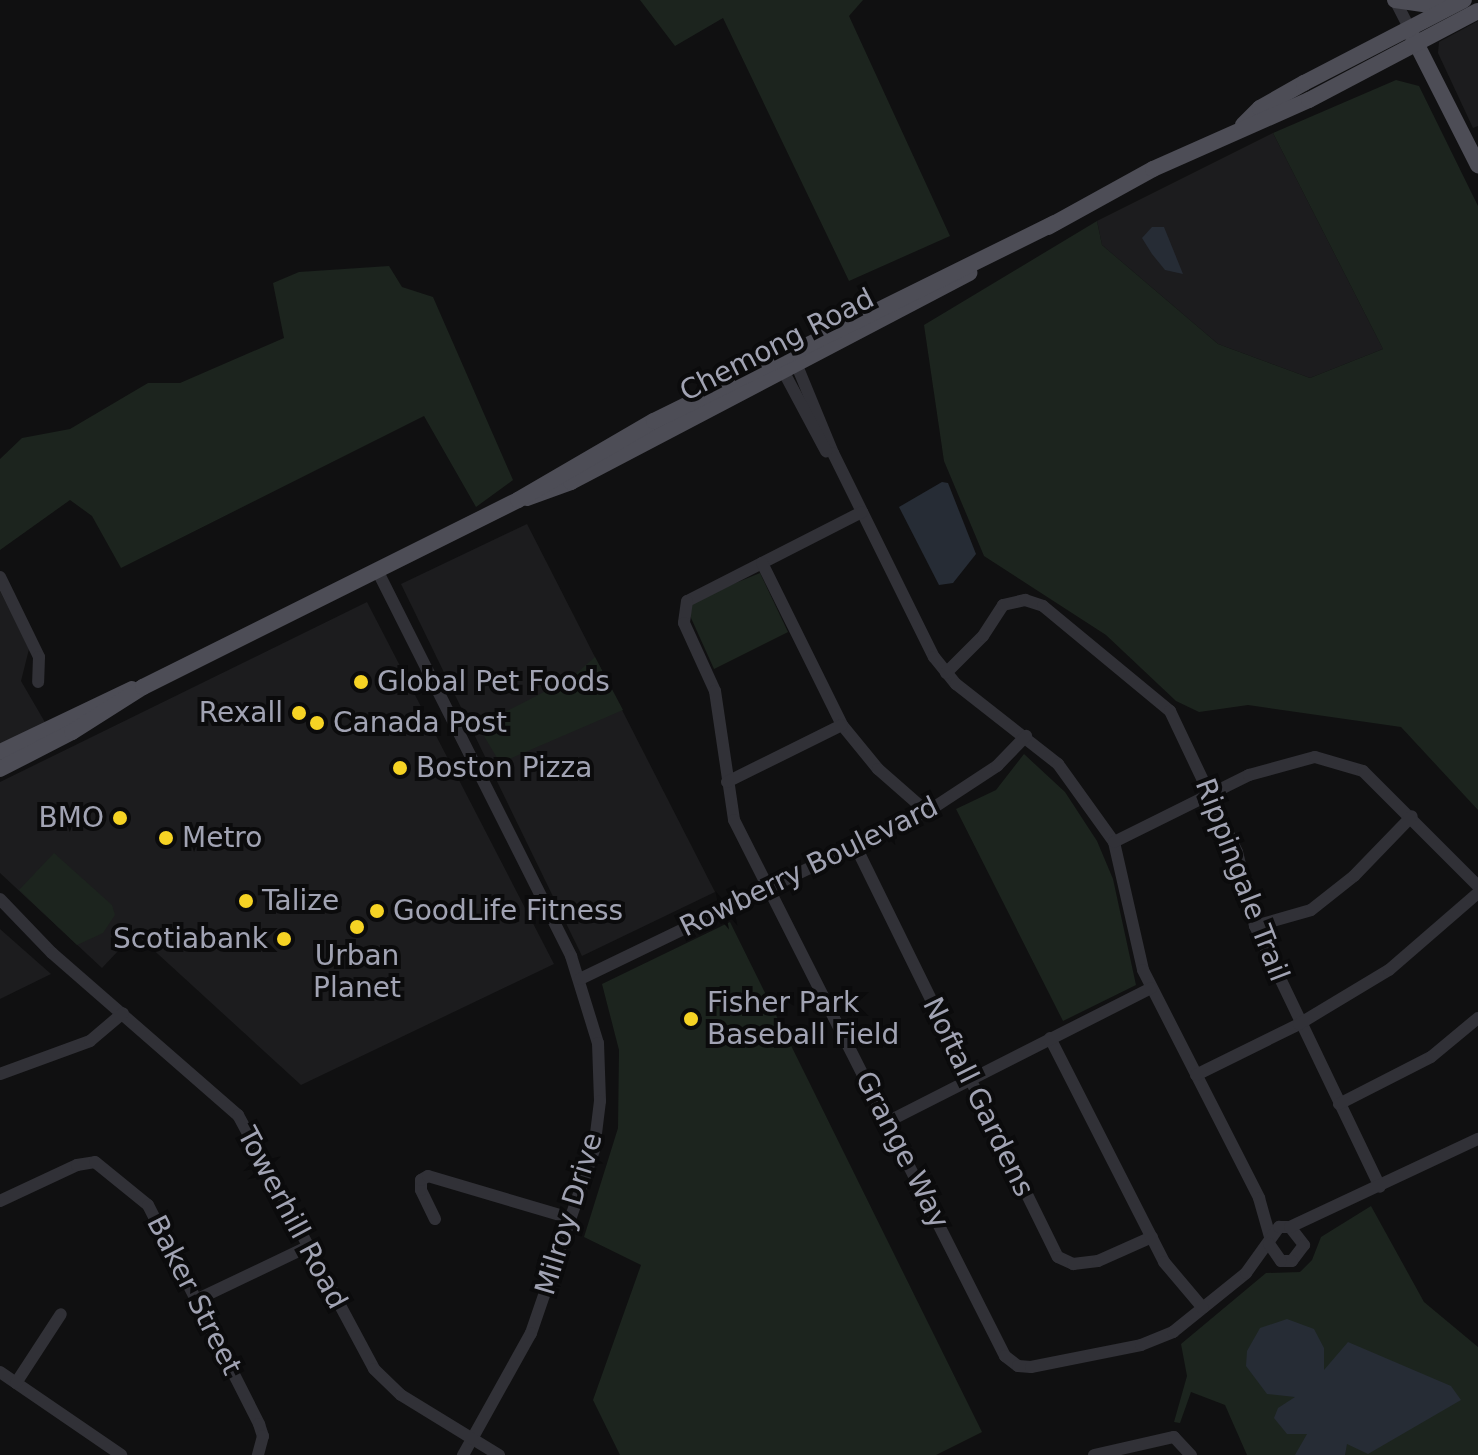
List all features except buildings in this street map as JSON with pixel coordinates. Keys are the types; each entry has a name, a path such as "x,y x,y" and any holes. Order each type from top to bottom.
{"main road":[{"path":"1395,0 1431,9 1458,3"},
{"name":"Chemong Road","path":"0,769 72,732 143,687 518,500 571,482 787,362 1031,240 1054,223 1242,126 1309,100 1412,36 1458,3"},
{"name":"Chemong Road","path":"1412,36 1478,11"},
{"path":"1412,36 1478,165"},
{"name":"Chemong Road","path":"0,752 122,691 143,687"}],"street":[{"path":"1395,0 1412,36"},
{"path":"787,362 825,450 833,453 946,673 1026,736 1074,784 1114,842 1143,970 1259,1198 1270,1240 1281,1261 1300,1255 1325,1214"},
{"name":"Grange Way","path":"862,512 687,601 684,623 715,691 734,820 1012,1364 1031,1367 1141,1345 1173,1332 1249,1268 1270,1240 1287,1227 1325,1214 1478,1139"},
{"path":"762,563 842,725 878,769 926,811"},
{"name":"Milroy Drive","path":"378,572 580,979 598,1043 600,1101 594,1150 531,1333 463,1455"},
{"path":"0,577 39,657 38,682"},
{"name":"Rippingale Trail","path":"946,673 983,636 1003,605 1025,600 1043,606 1170,711 1237,852 1255,926 1299,1024 1380,1187"},
{"path":"727,782 842,725"},
{"name":"Rowberry Boulevard","path":"580,979 926,811 970,787 1026,736"},
{"path":"1114,842 1266,769 1315,757 1363,771 1412,816 1478,886"},
{"path":"1255,926 1311,910 1354,876 1412,816"},
{"name":"Noftall Gardens","path":"855,845 1058,1257 1073,1264 1098,1261 1152,1237"},
{"path":"1196,1075 1299,1024 1389,970 1478,893"},
{"name":"Towerhill Road","path":"0,899 5,912 238,1115 374,1369 401,1395 499,1455"},
{"path":"889,1121 1151,988"},
{"path":"0,1074 90,1041 123,1013"},
{"path":"1339,1104 1431,1057 1478,1018"},
{"path":"1050,1038 1164,1262 1203,1308"},
{"name":"Baker Street","path":"0,1201 77,1165 95,1162 148,1205 259,1424 263,1436 258,1455"},
{"path":"435,1219 421,1190 421,1180 428,1176 570,1218"},
{"path":"1259,1198 1304,1245"},
{"path":"196,1300 309,1246"},
{"name":"Grange Way","path":"1249,1268 1281,1261"},
{"path":"16,1383 61,1314"},
{"path":"0,1372 121,1455"},
{"path":"1094,1455 1174,1437 1191,1455"}],"shaded area":[{"path":"640,0 863,0 849,16 950,236 849,281 723,18 675,46"},
{"path":"1478,21 1478,126 1473,128 1438,53 1439,42"},
{"path":"1396,80 1419,86 1478,206 1478,810 1401,727 1248,705 1199,712 1176,701 1106,635 984,556 944,461 924,325 1097,221 1102,245 1218,344 1310,378 1383,349 1273,133"},
{"path":"1273,133 1383,349 1310,378 1218,344 1102,245 1097,221"},
{"path":"1152,227 1164,227 1183,274 1165,270 1152,254 1142,238"},
{"path":"389,266 402,287 433,297 513,480 476,507 424,416 121,568 92,516 70,500 0,550 0,459 22,438 70,429 148,383 180,383 284,338 273,283 299,272"},
{"path":"942,482 948,483 976,554 953,583 939,585 899,507"},
{"path":"527,524 715,892 582,956 401,584"},
{"path":"760,573 788,632 714,669 687,609 696,599"},
{"path":"0,591 29,649 21,681 46,724 0,744"},
{"path":"367,602 554,964 301,1085 135,933 102,968 0,873 0,782"},
{"path":"595,657 623,710 500,763 478,726 571,678"},
{"path":"1024,754 1065,792 1097,841 1113,879 1136,985 1063,1021 956,809 996,790"},
{"path":"54,853 112,905 115,915 103,933 77,945 19,890"},
{"path":"730,922 982,1432 936,1455 620,1455 593,1400 641,1265 584,1237 618,1128 619,1050 602,984"},
{"path":"0,929 51,974 0,999"},
{"path":"1371,1206 1424,1302 1478,1347 1478,1455 1247,1455 1225,1405 1191,1392 1180,1423 1174,1422 1187,1376 1181,1344 1266,1273 1300,1272 1312,1260 1321,1237"},
{"path":"1287,1319 1314,1329 1324,1348 1324,1370 1348,1342 1451,1386 1461,1400 1368,1454 1347,1444 1345,1455 1295,1455 1307,1434 1287,1434 1274,1418 1278,1408 1295,1397 1267,1394 1246,1366 1247,1351 1260,1328"}],"place":[{"name":"Global Pet Foods","path":"361,682"},
{"name":"Rexall","path":"299,713"},
{"name":"Canada Post","path":"317,723"},
{"name":"Boston Pizza","path":"400,768"},
{"name":"BMO","path":"120,818"},
{"name":"Metro","path":"166,838"},
{"name":"Talize","path":"246,901"},
{"name":"GoodLife Fitness","path":"377,911"},
{"name":"Urban Planet","path":"357,927"},
{"name":"Scotiabank","path":"284,939"},
{"name":"Fisher Park Baseball Field","path":"691,1019"}]}
